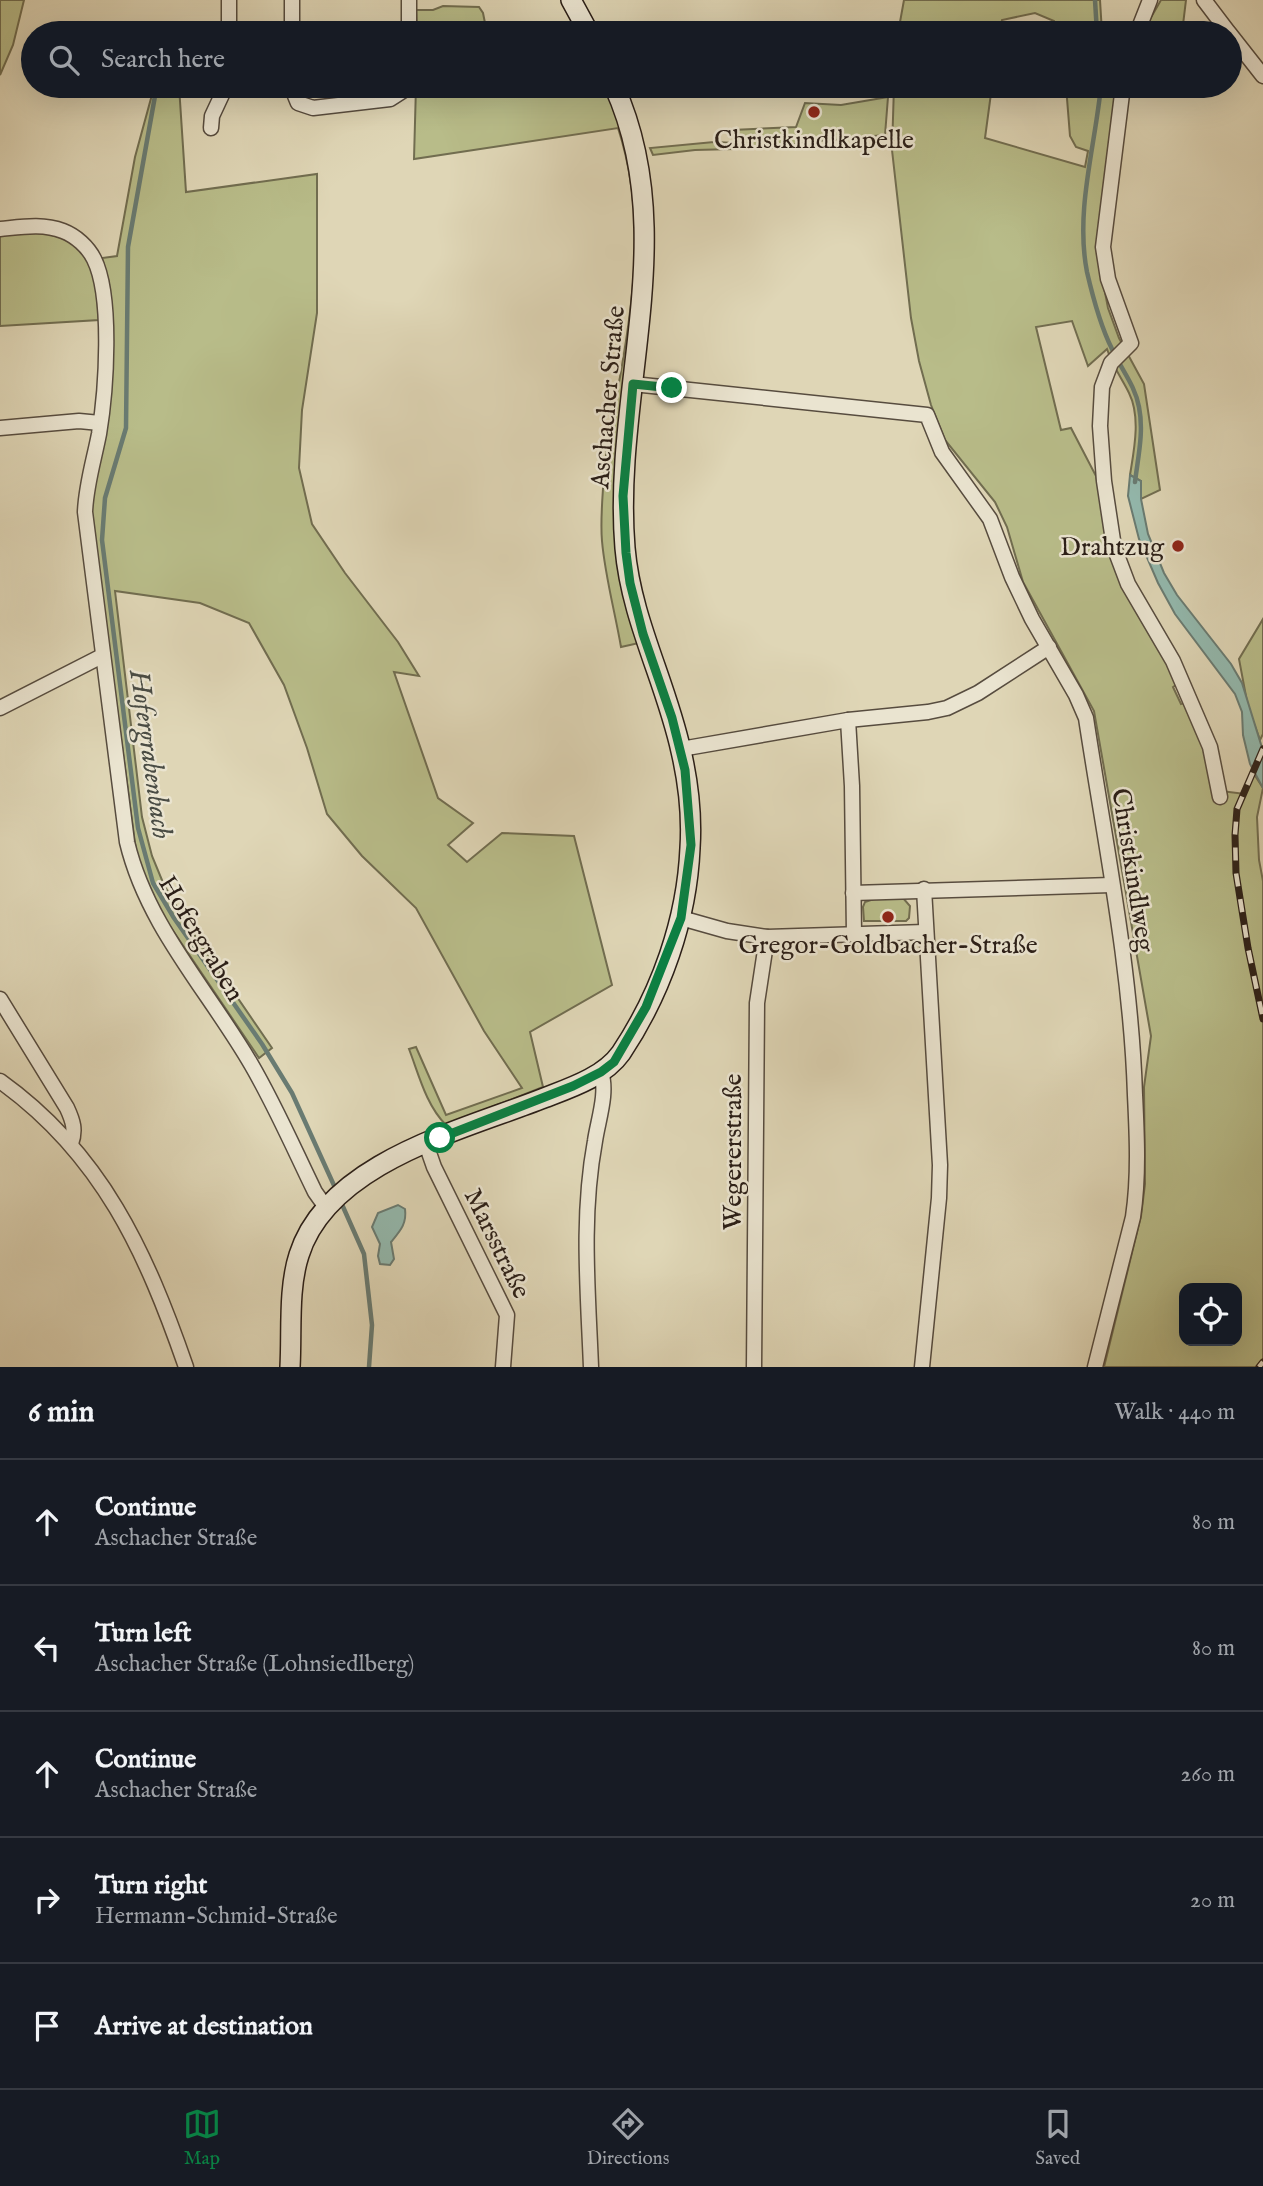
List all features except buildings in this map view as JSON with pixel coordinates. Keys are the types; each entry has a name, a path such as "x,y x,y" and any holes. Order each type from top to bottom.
{"street":[{"path":"229,0 229,21"},
{"path":"292,0 292,21"},
{"path":"409,0 409,21"},
{"path":"571,0 582,21"},
{"path":"1142,21 1150,0"},
{"path":"1204,0 1221,21"},
{"path":"1242,49 1263,76"},
{"path":"211,128 212,116 220,98"},
{"path":"296,98 298,103 313,108 392,98"},
{"name":"Aschacher Straße","path":"601,1072 622,1052 646,1007 681,918 691,845 687,785 681,749 643,634 630,583 626,553 623,496 643,288 645,220 633,142 618,98"},
{"path":"1122,98 1103,247 1108,279 1126,346 1111,363 1102,387 1100,426 1104,481 1114,547 1128,584 1173,661 1210,747 1220,797"},
{"name":"Hofergraben","path":"0,229 28,226 62,230 84,245 94,260 102,282 105,306 104,386 100,422 86,490 85,512 127,842 134,872 147,902 174,948 251,1064 315,1192 326,1206"},
{"name":"Christkindlweg","path":"633,384 928,415 942,452 990,519 1012,578 1076,695 1086,718 1133,1030 1137,1135 1133,1217 1095,1367"},
{"path":"0,428 79,421 100,422"},
{"path":"681,749 848,720 947,708 978,693 1049,647"},
{"path":"0,708 102,656"},
{"path":"848,720 854,934"},
{"path":"853,893 1111,885"},
{"path":"922,1367 940,1165 924,890"},
{"path":"681,918 727,931 767,937 925,932"},
{"name":"Wegererstraße","path":"754,1367 757,1003 767,937"},
{"path":"0,999 67,1108 74,1123 75,1135 71,1144"},
{"path":"290,1367 295,1268 306,1236 326,1206 350,1184 385,1162 552,1095 601,1072 604,1091 590,1171 586,1213 591,1367"},
{"path":"0,1082 42,1114 71,1144 124,1219 149,1270 186,1367"},
{"name":"Marsstraße","path":"426,1144 434,1167 507,1315 503,1367"}],"green space":[{"path":"0,0 24,0 13,45 0,75"},
{"path":"904,0 1100,0 1101,21 1054,21 1035,13 1002,21 900,21"},
{"path":"1161,0 1186,0 1183,21 1149,21"},
{"path":"443,6 479,7 485,21 416,21 416,10 433,10"},
{"path":"151,98 180,98 186,192 317,174 317,313 302,410 299,468 312,524 345,573 398,642 419,676 394,672 438,798 473,823 448,845 467,862 502,833 574,836 612,985 530,1032 543,1087 446,1125 428,1099 409,1049 416,1047 446,1115 522,1088 484,1031 416,908 362,856 327,814 284,685 249,623 200,603 115,591 142,817 152,856 164,885 187,924 272,1048 259,1058 161,913 137,858 91,515 111,321 109,283 102,258 117,256 135,157"},
{"path":"416,98 610,98 629,153 639,241 623,407 639,643 621,647 601,533 605,460 630,314 635,252 632,190 618,128 414,159"},
{"path":"888,98 885,135 770,148 695,150 653,155 650,148 714,142 736,143 733,130 796,127 805,103 841,105"},
{"path":"894,98 990,98 985,138 1085,167 1088,151 1076,147 1070,136 1067,98 1119,98 1103,282 1108,308 1119,338 1144,384 1160,490 1141,499 1141,481 1130,475 1136,434 1135,412 1129,393 1107,349 1088,366 1072,321 1036,327 1061,430 1071,428 1096,476 1110,549 1168,661 1176,685 1173,687 1181,704 1187,702 1202,741 1213,790 1245,794 1254,774 1263,788 1257,817 1263,881 1263,1367 1104,1367 1141,1216 1145,1184 1144,1087 1151,1036 1094,711 1023,582 1007,527 995,502 945,440 931,405 911,318 892,150"},
{"path":"39,232 57,236 82,251 93,274 99,320 0,326 0,235"},
{"path":"1263,619 1263,734 1260,740 1248,707 1239,659"},
{"path":"877,898 903,898 910,906 909,918 906,921 864,921 865,902"}],"water":[{"path":"1130,475 1141,481 1141,499 1148,534 1164,573 1177,595 1231,664 1242,683 1263,751 1263,788 1250,764 1243,735 1242,712 1235,694 1175,614 1139,539 1128,496"},
{"path":"398,1205 405,1209 405,1219 391,1242 394,1259 390,1265 380,1264 380,1244 372,1227 378,1213"}],"waterway":[{"path":"1095,0 1096,21"},
{"name":"Hofergrabenbach","path":"155,98 128,247 126,428 105,498 102,540 138,828 153,883 292,1093 337,1192"},
{"path":"1099,98 1087,179 1084,249 1100,321 1139,407 1141,435 1135,482"},
{"name":"Hofergrabenbach","path":"340,1200 364,1254 372,1325 369,1367"}],"railway":[{"path":"1263,749 1237,809 1235,835 1236,873 1263,1019"},
{"path":"1259,1367 1263,1362"}],"place":[{"name":"Christkindlkapelle","path":"814,112"},
{"name":"Drahtzug","path":"1178,546"},
{"name":"Gregor-Goldbacher-Straße","path":"888,917"}],"route":[{"path":"440,1138 573,1086 614,1062 646,1007 666,963 681,918 691,845 685,770 672,718 643,634 630,583 623,496 633,384 672,388"}]}
